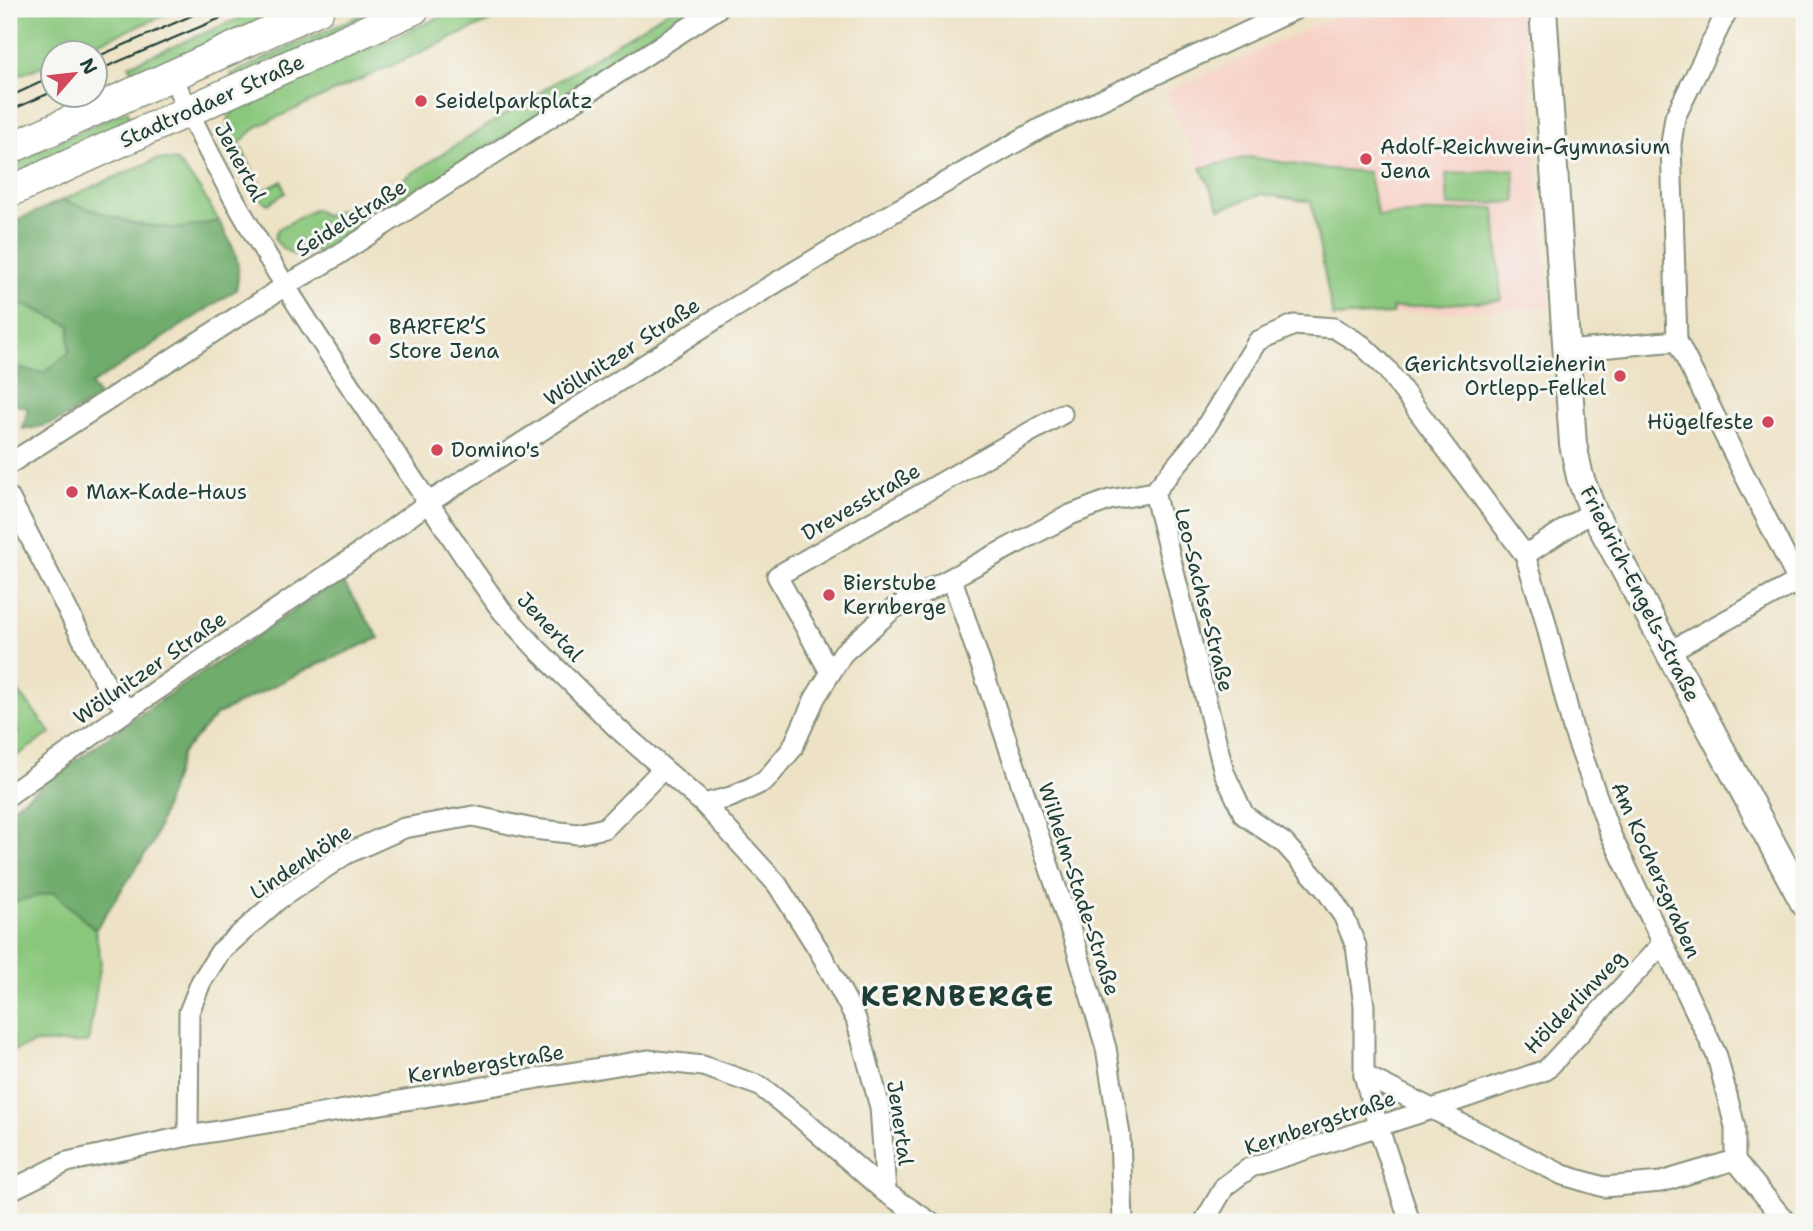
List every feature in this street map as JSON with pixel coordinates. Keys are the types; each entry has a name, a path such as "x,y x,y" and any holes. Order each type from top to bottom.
{"main road":[{"name":"Stadtrodaer Straße","path":"9,149 319,9"},
{"name":"Stadtrodaer Straße","path":"9,192 414,9"}],"street":[{"name":"Seidelstraße","path":"9,464 717,9"},
{"name":"Wöllnitzer Straße","path":"9,795 429,502 719,317 1041,128 1296,9"},
{"name":"Friedrich-Engels-Straße","path":"1543,9 1573,444 1580,477 1593,511 1804,903"},
{"path":"1670,651 1801,587 1677,341 1671,144 1675,117 1728,9"},
{"name":"Jenertal","path":"172,75 239,211 285,286 502,611 599,710 704,804 777,884 820,952 856,1019 880,1107 886,1192"},
{"name":"Leo-Sachse-Straße","path":"1410,1222 1364,1075 1364,1006 1356,946 1345,917 1326,890 1284,843 1244,815 1224,772 1154,492 1199,438 1258,341 1294,325 1334,328 1362,345 1386,368 1524,555"},
{"path":"1566,351 1677,341"},
{"name":"Drevesstraße","path":"830,671 777,576 1062,414"},
{"path":"704,804 731,797 765,781 792,749 830,671 843,653 893,609 1070,515 1109,500 1154,492"},
{"path":"9,497 108,688 128,710"},
{"path":"1524,555 1593,511"},
{"name":"Am Kochersgraben","path":"1524,555 1543,612 1573,729 1610,833 1717,1056 1735,1127 1735,1160"},
{"name":"Wilhelm-Stade-Straße","path":"952,579 1074,940 1106,1048 1120,1135 1123,1222"},
{"name":"Lindenhöhe","path":"188,1136 188,1012 201,982 220,952 279,899 346,854 404,828 473,816 533,830 578,834 605,828 663,769"},
{"name":"Hölderlinweg","path":"1432,1109 1546,1070 1663,943"},
{"name":"Kernbergstraße","path":"9,1191 67,1162 188,1136 648,1060 703,1066 760,1086 886,1192 930,1222"},
{"name":"Kernbergstraße","path":"1364,1075 1563,1175 1604,1187 1661,1182 1735,1160"},
{"name":"Kernbergstraße","path":"1204,1222 1225,1186 1251,1167 1432,1109"},
{"path":"1735,1160 1786,1222"}],"shaded area":[{"name":"Adolf-Reichwein-Gymnasium Jena","path":"1351,9 1522,9 1550,307 1333,317 1311,202 1261,194 1220,209 1165,93"}],"green space":[{"path":"9,9 180,9 108,38 38,38 38,68 9,79"},
{"path":"261,9 289,9 135,79 129,65"},
{"path":"374,9 388,9 234,80 231,74"},
{"path":"458,9 516,9 258,126 239,143 263,191 282,181 285,193 268,204 257,197 229,140 229,117 238,107"},
{"path":"671,9 700,9 319,256 316,250 296,256 283,249 274,239 278,229 315,209 325,216 376,196"},
{"path":"127,110 133,123 9,180 9,164"},
{"path":"1249,157 1318,168 1368,172 1378,216 1495,208 1501,300 1392,308 1393,314 1333,317 1311,202 1261,194 1220,209 1201,168"},
{"path":"157,159 177,161 200,189 219,221 179,229 135,224 62,200"},
{"path":"1514,169 1516,202 1448,206 1446,174"},
{"path":"62,200 135,224 178,229 219,221 235,254 238,279 236,290 91,385 99,397 54,422 23,429 28,408 9,403 9,367 44,373 69,353 70,325 28,306 9,303 9,224"},
{"path":"9,303 28,306 70,325 69,353 43,373 9,367"},
{"path":"341,579 379,638 305,670 216,715 182,752 153,842 95,930 101,961 88,1043 36,1043 9,1052 9,810 127,723"},
{"path":"341,579 379,638 305,670 216,715 182,753 153,842 95,930 54,892 9,903 9,810 127,723"},
{"path":"9,679 51,733 9,761 9,738 19,732 9,711"}],"tram line":[{"path":"108,52 207,9"},
{"path":"108,66 242,9"},
{"path":"9,97 38,84"},
{"path":"9,111 38,98"}],"place":[{"name":"Seidelparkplatz","path":"421,101"},
{"name":"Adolf-Reichwein-Gymnasium Jena","path":"1366,159"},
{"name":"BARFER’S Store Jena","path":"375,339"},
{"name":"Gerichtsvollzieherin Ortlepp-Felkel","path":"1620,376"},
{"name":"Hügelfeste","path":"1768,422"},
{"name":"Domino's","path":"437,450"},
{"name":"Max-Kade-Haus","path":"72,492"},
{"name":"Bierstube Kernberge","path":"829,595"}],"district":[{"name":"KERNBERGE","path":"958,996"}]}
